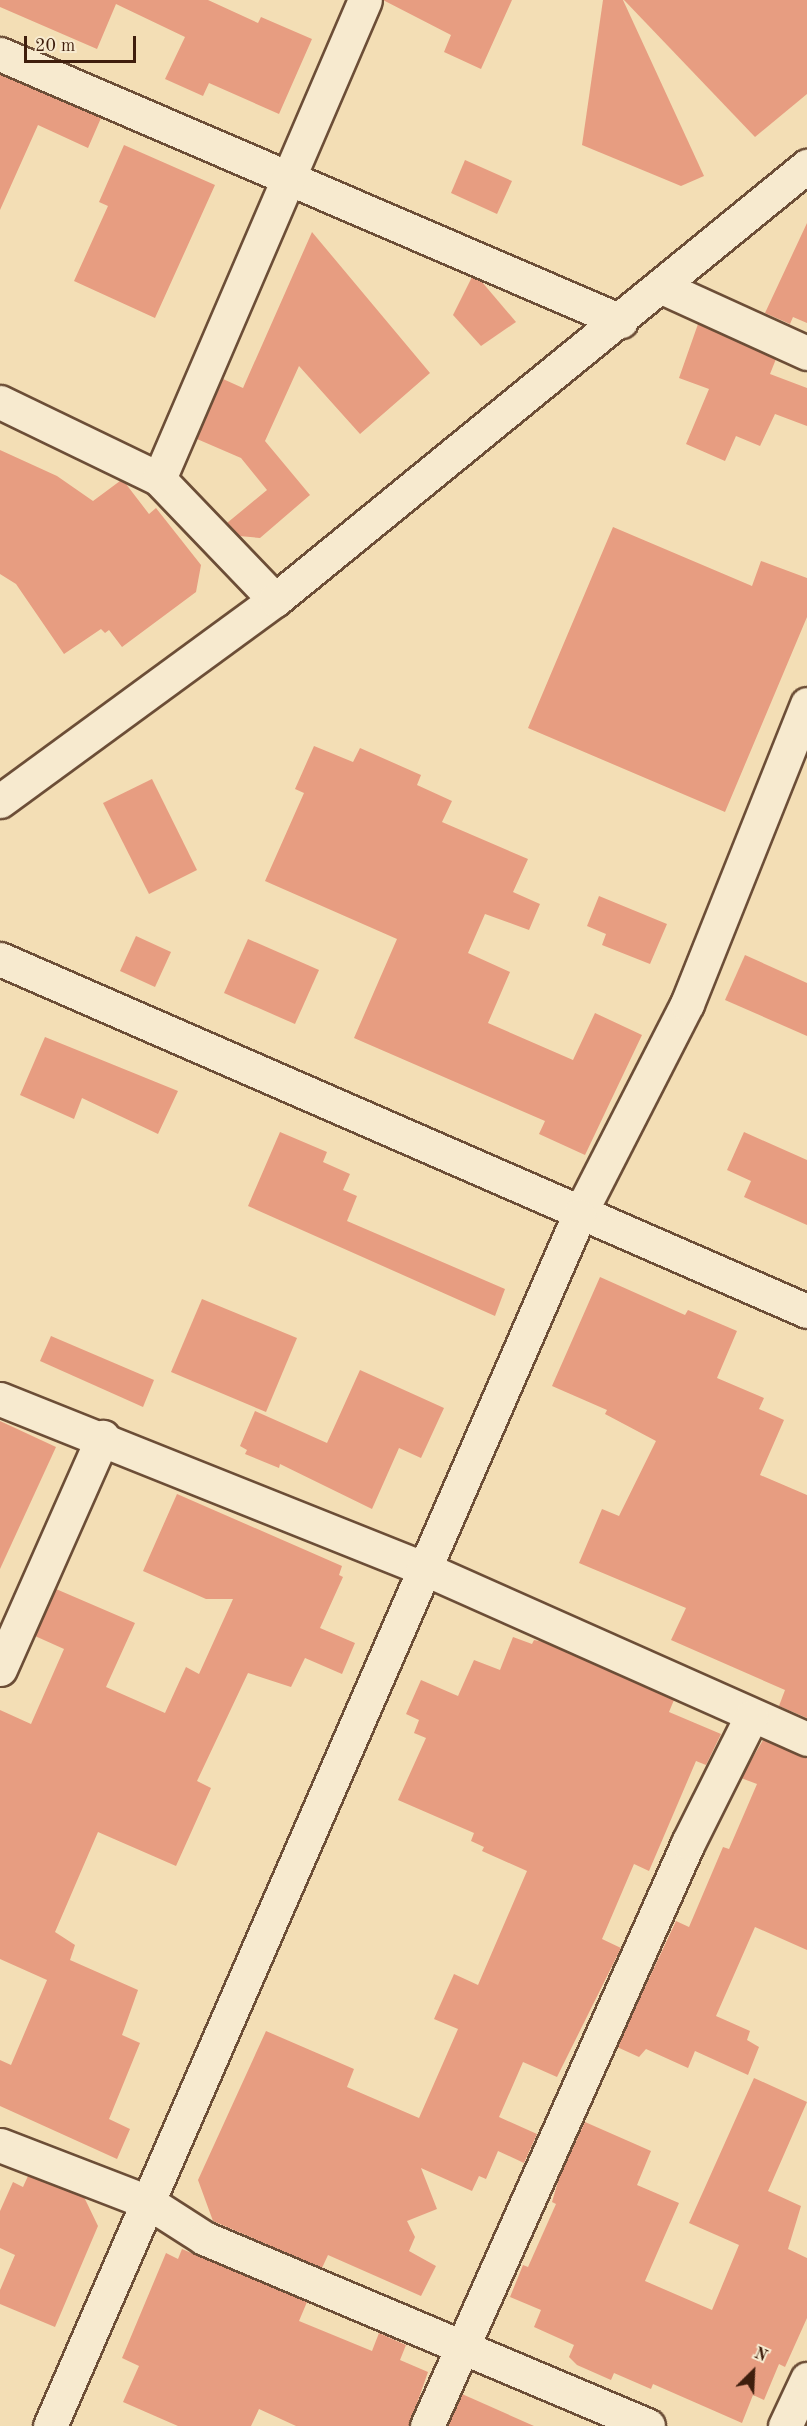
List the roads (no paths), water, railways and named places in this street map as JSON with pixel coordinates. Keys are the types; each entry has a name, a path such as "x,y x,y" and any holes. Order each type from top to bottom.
{"street":[{"path":"159,479 365,0"},
{"path":"0,54 621,321"},
{"path":"0,801 275,600 621,321 807,166"},
{"path":"662,287 807,353"},
{"path":"0,402 159,479 275,600"},
{"path":"50,2426 579,1215 687,1004 807,704"},
{"path":"0,959 579,1215 807,1311"},
{"path":"0,1399 103,1437 423,1568 751,1717 807,1739"},
{"path":"0,1669 103,1437"},
{"path":"427,2426 688,1843 751,1717"},
{"path":"0,2145 148,2202 204,2238 648,2426"},
{"path":"785,2426 807,2379"}]}
